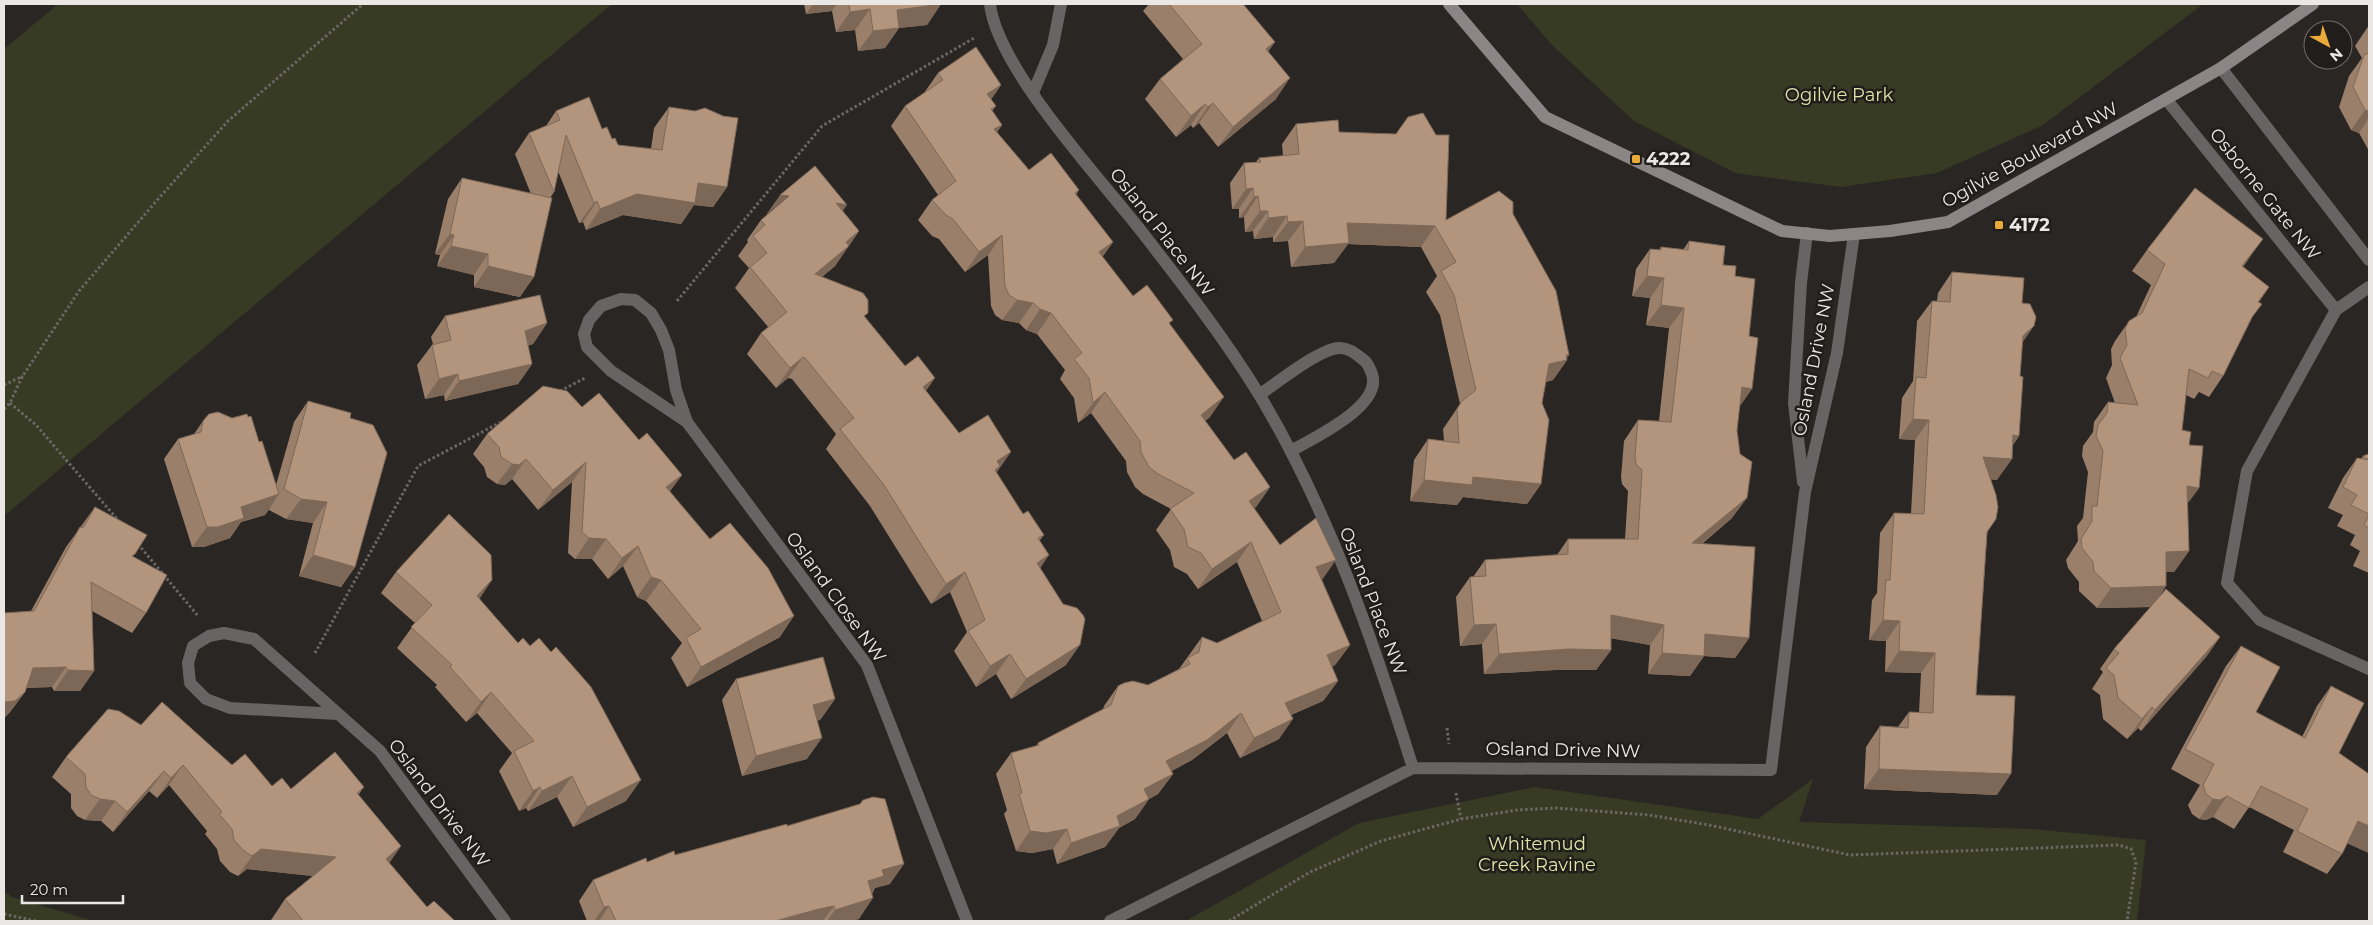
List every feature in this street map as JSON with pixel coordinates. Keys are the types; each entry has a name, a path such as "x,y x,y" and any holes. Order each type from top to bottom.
{"street":[{"name":"Osland Place NW","path":"990,4 1005,49 1033,93 1206,318 1259,395 1291,451 1317,504 1380,665 1413,768"},
{"path":"1033,93 1053,45 1061,4"},
{"name":"Ogilvie Boulevard NW","path":"1449,4 1546,117 1782,231 1830,236 1948,222 2221,68 2313,4"},
{"path":"2221,68 2369,260"},
{"name":"Osborne Gate NW","path":"2166,99 2336,310"},
{"name":"Osland Drive NW","path":"1805,492 1794,403 1801,282 1807,233"},
{"name":"Osland Drive NW","path":"1110,921 1413,768 1771,770 1805,492 1837,353 1854,234"},
{"path":"2369,287 2336,310 2247,471 2228,583 2260,620 2369,668"},
{"name":"Osland Close NW","path":"687,422 611,371 588,347 584,334 589,320 601,306 620,299 636,300 651,313 661,330 668,350 676,390 687,422 867,665 967,921"},
{"path":"1259,395 1324,352 1339,348 1354,352 1368,364 1374,381 1370,396 1342,421 1291,451"},
{"name":"Osland Drive NW","path":"337,714 230,708 206,699 190,683 188,663 193,646 209,636 224,633 254,639 380,751 505,921"}],"path":[{"path":"4,409 10,403 23,376 79,291 228,121 363,4"},
{"path":"677,301 822,126 983,33"},
{"path":"4,385 23,376"},
{"path":"559,392 586,378"},
{"path":"10,403 36,425 119,522"},
{"path":"315,653 418,466 506,420"},
{"path":"132,537 200,617"},
{"path":"1229,921 1310,872 1381,841 1461,819 1517,810 1556,808 1649,815 1709,825 1850,855 2119,845 2131,849 2136,862 2128,921"},
{"path":"4,914 36,921"}],"green space":[{"path":"58,4 612,4 4,516 4,49"},
{"name":"Ogilvie Park","path":"1517,4 2203,4 2043,125 1937,173 1841,187 1735,173 1634,121 1552,45"},
{"name":"Whitemud Creek Ravine","path":"1813,779 1799,822 2032,829 2146,840 2137,921 1186,921 1359,823 1535,787 1758,819"},
{"path":"4,891 12,897 94,921 4,921"}],"building":[{"path":"849,4 941,4 897,10 899,28 873,31 870,9 850,12"},
{"path":"1169,4 1243,4 1275,42 1266,49 1290,78 1233,127 1213,103 1208,107 1205,104 1191,116 1160,79 1202,44"},
{"path":"976,47 1001,85 987,94 996,106 991,109 1002,125 994,129 1029,170 1051,153 1079,190 1075,193 1113,242 1099,252 1133,296 1147,285 1173,320 1169,323 1224,397 1201,415 1234,460 1246,452 1270,487 1249,501 1280,545 1316,518 1336,560 1316,567 1350,645 1327,655 1338,681 1285,703 1293,719 1254,738 1241,713 1207,740 1166,761 1173,774 1144,789 1149,799 1117,816 1120,826 1071,843 1067,829 1046,833 1030,831 1019,794 1022,793 1011,753 1039,745 1038,743 1111,705 1118,686 1124,683 1133,681 1148,685 1190,664 1187,658 1199,652 1202,637 1217,643 1281,612 1251,542 1212,569 1201,553 1188,547 1184,529 1170,509 1194,493 1158,474 1149,467 1141,452 1140,441 1105,392 1093,403 1089,378 1074,359 1082,353 1051,313 1040,309 1033,303 1017,300 1009,295 1005,286 1002,235 979,252 953,219 946,215 932,200 956,181 905,106 943,80 938,73"},
{"path":"2369,53 2369,111 2365,110 2353,87 2364,55"},
{"path":"589,97 602,129 607,127 612,139 615,138 618,145 662,150 669,107 695,111 705,108 723,116 738,118 727,187 698,183 695,203 637,194 600,209 597,201 594,203 566,135 554,192 529,133 560,120 556,111"},
{"path":"1423,113 1436,135 1449,135 1446,220 1499,191 1513,202 1513,214 1556,291 1569,355 1566,355 1567,360 1549,364 1542,403 1549,420 1541,484 1473,477 1472,485 1424,480 1428,439 1459,443 1457,409 1462,401 1476,390 1454,295 1441,271 1456,262 1435,226 1347,223 1349,243 1305,247 1303,221 1288,222 1287,216 1268,218 1268,211 1260,211 1258,196 1254,197 1253,188 1246,189 1244,163 1261,162 1259,158 1299,154 1296,124 1338,120 1339,132 1396,134 1408,117"},
{"path":"815,166 847,205 836,203 859,231 846,242 849,246 815,274 863,293 868,300 868,313 864,316 905,366 918,356 935,378 923,387 959,433 988,415 1011,452 997,461 1000,466 995,470 1023,514 1028,511 1044,535 1038,538 1049,555 1037,563 1063,604 1077,608 1085,619 1080,645 1026,679 1010,654 990,666 968,631 985,620 965,572 946,584 884,485 840,429 854,418 806,359 803,357 790,368 761,333 787,312 750,267 767,253 753,236 765,225 761,220 789,196 780,195"},
{"path":"462,178 552,198 534,277 488,266 488,254 451,246 454,235 450,234"},
{"path":"2195,188 2263,239 2242,266 2269,287 2258,302 2262,304 2252,317 2223,376 2212,371 2208,378 2189,369 2182,430 2191,432 2189,445 2203,446 2199,488 2187,486 2189,551 2166,552 2166,586 2111,588 2094,571 2093,562 2082,548 2081,539 2092,521 2092,506 2097,506 2103,451 2096,436 2098,425 2107,413 2108,402 2138,405 2120,358 2127,345 2125,329 2129,321 2142,313 2165,264 2147,250"},
{"path":"1689,241 1725,246 1723,265 1736,266 1735,276 1755,279 1749,336 1758,338 1752,389 1742,387 1737,430 1740,454 1752,462 1747,498 1692,543 1755,547 1749,638 1705,634 1704,656 1662,653 1664,625 1611,615 1611,650 1569,649 1499,654 1496,624 1474,625 1470,577 1486,576 1485,560 1568,554 1568,539 1638,539 1642,470 1636,464 1635,456 1638,420 1671,422 1684,308 1661,305 1664,278 1647,276 1650,249 1661,250 1661,247 1688,250"},
{"path":"1952,272 2024,278 2022,303 2030,304 2036,317 2034,326 2023,336 2020,376 2023,377 2019,436 2013,435 2012,459 1983,457 1996,495 1998,507 1996,519 1987,532 1976,695 2015,696 2011,774 1879,769 1880,726 1908,728 1909,712 1933,713 1935,653 1899,651 1900,621 1883,620 1886,580 1890,580 1894,513 1924,514 1929,420 1913,419 1916,377 1926,378 1932,301 1950,302"},
{"path":"540,295 547,323 525,331 532,364 459,381 458,374 439,379 432,345 451,340 445,316"},
{"path":"543,386 567,391 582,407 599,393 639,440 647,433 682,475 666,487 710,539 730,523 768,568 794,616 701,667 686,638 701,629 661,580 651,577 638,546 622,558 606,539 589,538 582,532 586,462 553,490 526,459 519,465 512,464 501,457 499,447 487,434"},
{"path":"308,401 351,413 350,418 373,425 387,453 355,567 313,555 327,502 301,499 284,489"},
{"path":"218,412 232,418 247,414 248,417 251,416 259,442 262,441 279,494 241,507 244,518 218,527 207,527 178,439 201,432 203,421 209,414"},
{"path":"2369,454 2369,460 2363,456"},
{"path":"2357,458 2369,460 2369,514 2351,505 2357,495 2343,487"},
{"path":"95,507 147,535 132,556 167,575 146,613 91,582 94,671 68,670 66,667 33,668 25,692 15,701 4,702 4,613 34,611 80,527 83,528"},
{"path":"449,514 491,555 492,580 477,596 518,643 523,638 530,646 539,638 551,652 556,647 591,687 641,780 587,807 572,776 542,791 540,787 533,791 514,751 534,741 491,692 481,702 450,667 452,665 411,627 432,605 396,572"},
{"path":"2369,515 2369,528 2364,525"},
{"path":"2166,589 2220,637 2155,710 2152,707 2142,719 2118,698 2114,675 2106,668 2119,653 2114,649"},
{"path":"2241,646 2280,667 2256,712 2305,738 2331,686 2364,703 2339,753 2369,774 2369,826 2358,821 2342,854 2297,831 2308,809 2261,786 2249,808 2227,796 2220,800 2213,799 2206,794 2203,785 2214,764 2185,749"},
{"path":"823,657 835,699 813,705 822,738 756,756 736,679"},
{"path":"162,702 232,765 245,754 272,786 282,778 291,789 335,752 364,787 357,793 401,846 386,859 427,907 434,901 455,921 301,921 302,919 285,899 336,857 261,849 252,856 244,851 234,840 232,829 219,814 222,812 183,765 171,778 164,771 127,812 115,801 100,799 91,795 86,787 85,774 66,757 108,709 119,711 141,725"},
{"path":"873,797 885,799 904,864 882,870 884,876 868,881 873,898 835,910 834,906 775,921 616,921 609,906 604,907 593,880 646,858 647,862 674,851 675,855 787,824 787,826 860,804 863,800"}],"place":[{"name":"4222","path":"1636,159"},
{"name":"4172","path":"1999,225"}]}
